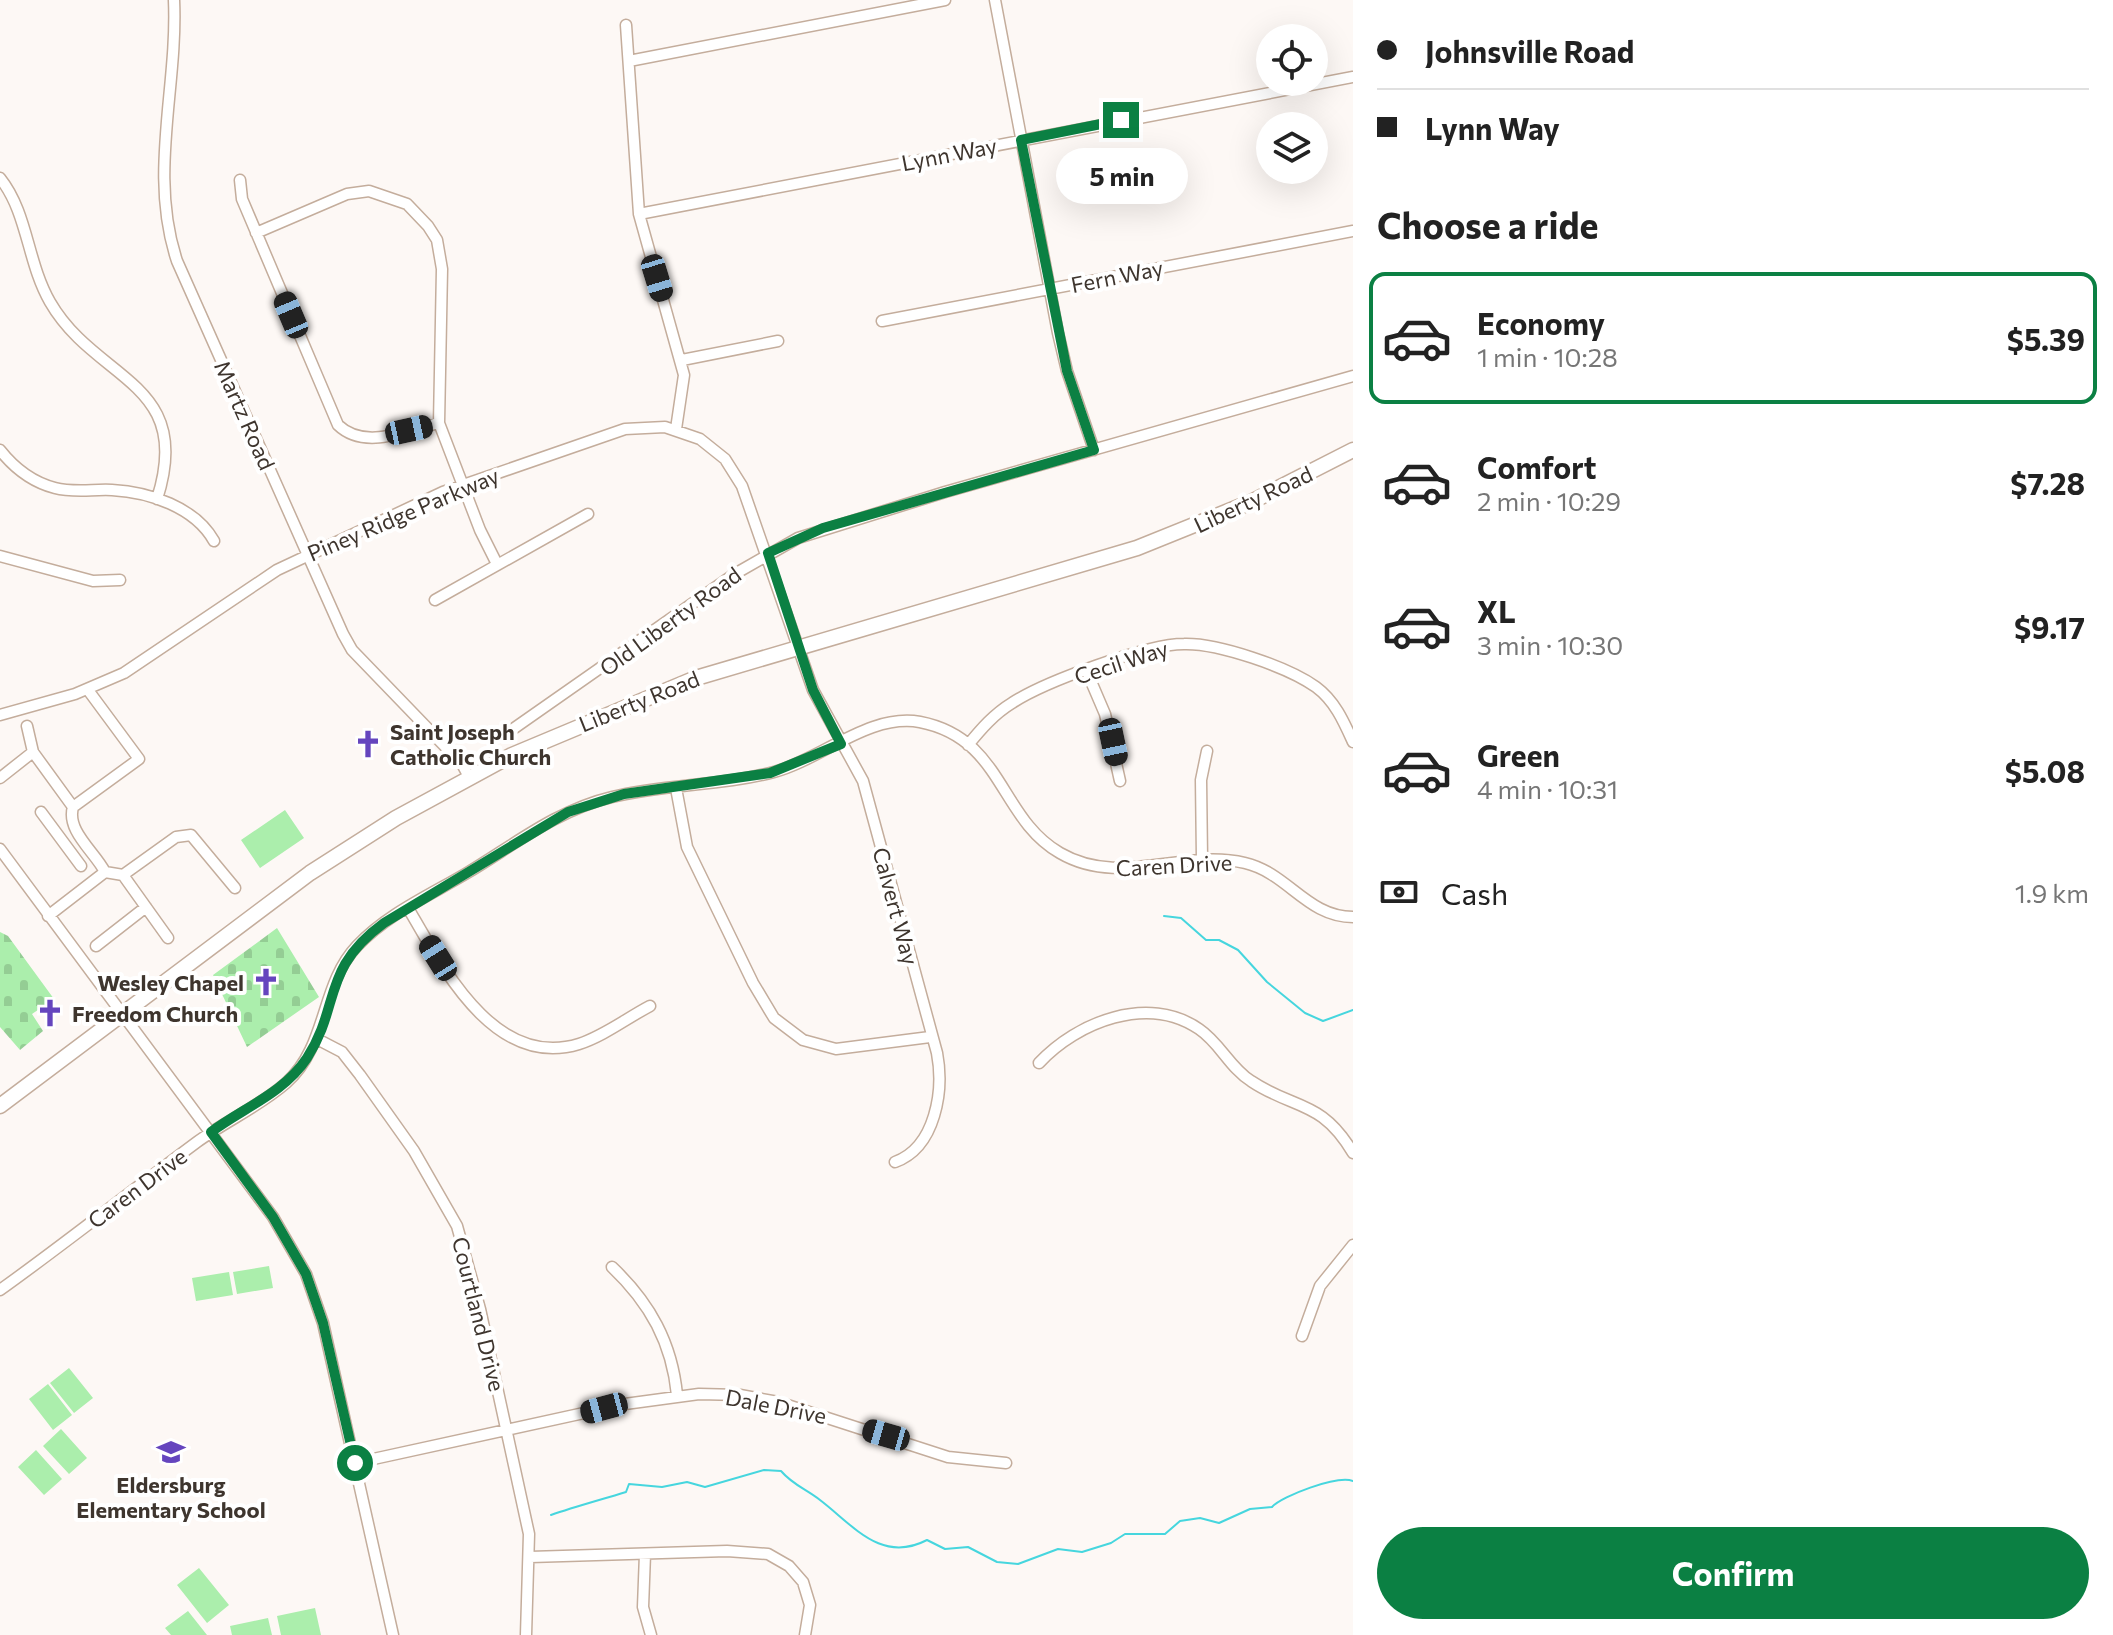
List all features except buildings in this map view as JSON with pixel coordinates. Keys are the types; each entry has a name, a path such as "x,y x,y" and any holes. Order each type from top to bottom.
{"main road":[{"name":"Liberty Road","path":"0,1106 310,873 385,824 469,777 651,694 798,647 1137,548 1251,502 1353,450"}],"street":[{"name":"Martz Road","path":"174,0 162,186 169,238 191,296 352,650 462,764 469,777"},
{"path":"629,61 945,0"},
{"path":"995,0 1067,371 1094,450"},
{"path":"626,25 639,214 682,360 683,395 676,429"},
{"name":"Lynn Way","path":"639,214 1353,77"},
{"path":"0,178 17,207 34,265 51,303 87,348 134,383 157,413 167,458 157,499"},
{"path":"240,180 242,199 338,425 353,437 366,440 439,423"},
{"path":"256,233 347,194 369,191 407,204 419,215 437,240 442,269 439,423 497,564"},
{"name":"Fern Way","path":"882,321 1353,231"},
{"path":"682,360 778,341"},
{"name":"Old Liberty Road","path":"503,736 768,553 823,528 1353,376"},
{"name":"Piney Ridge Parkway","path":"0,715 88,690 134,667 232,598 307,554 462,484 625,429 651,426 676,429 707,444 731,467 768,553 798,647"},
{"path":"0,450 21,473 57,489 115,490 157,499 191,515 214,541"},
{"path":"435,600 588,514"},
{"path":"0,556 93,581 120,580"},
{"name":"Cecil Way","path":"968,745 992,718 1015,701 1087,672 1162,647 1186,643 1212,647 1259,662 1316,687 1340,713 1353,742"},
{"name":"Calvert Way","path":"798,647 818,702 865,790 940,1068 938,1106 921,1140 907,1156 895,1162"},
{"path":"1087,672 1105,714 1120,781"},
{"path":"88,690 139,759 73,807 71,815 77,831 105,872 123,875 168,938"},
{"name":"Caren Drive","path":"0,1290 211,1132 287,1082 317,1039 336,977 349,955 381,925 568,812 624,794 772,772 841,744 870,728 903,721 936,727 968,745 993,769 1028,826 1063,855 1113,869 1202,859 1255,866 1322,912 1353,917"},
{"path":"27,726 33,752 73,807"},
{"path":"1202,859 1201,788 1207,751"},
{"path":"0,778 33,752"},
{"path":"676,788 687,847 753,983 774,1018 803,1040 836,1049 930,1037"},
{"path":"41,812 81,866"},
{"path":"63,842 77,831"},
{"path":"123,875 176,837 191,835 235,888"},
{"path":"0,849 120,1015 273,1217 306,1274 323,1323 393,1635"},
{"path":"48,916 105,872"},
{"path":"96,946 146,907"},
{"path":"408,908 461,991 492,1024 515,1039 542,1046 571,1046 650,1006"},
{"path":"1039,1063 1062,1040 1095,1023 1130,1015 1165,1015 1199,1029 1250,1081 1315,1111 1335,1128 1353,1153"},
{"name":"Courtland Drive","path":"317,1039 342,1052 360,1075 422,1164 457,1226 527,1521 530,1557 526,1635"},
{"path":"1302,1336 1320,1286 1353,1245"},
{"path":"612,1267 639,1296 660,1328 673,1362 677,1395"},
{"name":"Dale Drive","path":"355,1463 677,1395 740,1395 778,1402 948,1457 1006,1463"},
{"path":"530,1557 752,1551 778,1558 803,1582 810,1605 805,1635"},
{"path":"645,1554 643,1607 651,1635"}],"green space":[{"path":"285,810 304,838 260,868 241,840"},
{"path":"277,928 319,997 247,1047 213,975"},
{"path":"0,932 8,936 54,999 32,1014 43,1031 20,1050 0,1027"},
{"path":"269,1266 273,1288 237,1294 233,1272"},
{"path":"229,1272 233,1295 196,1301 192,1278"},
{"path":"69,1368 93,1398 74,1413 50,1383"},
{"path":"48,1384 72,1415 53,1430 29,1399"},
{"path":"61,1429 87,1458 69,1474 43,1446"},
{"path":"36,1450 62,1479 44,1495 18,1467"},
{"path":"199,1568 229,1605 207,1623 177,1585"},
{"path":"315,1608 321,1635 281,1635 277,1616"},
{"path":"188,1611 207,1635 171,1635 165,1628"},
{"path":"268,1618 272,1635 232,1635 230,1626"}],"waterway":[{"path":"1164,916 1181,918 1206,940 1219,940 1238,950 1267,982 1305,1013 1323,1021 1353,1010"},
{"path":"551,1515 626,1492 629,1484 662,1487 687,1482 705,1487 764,1470 781,1471 856,1530 882,1544 911,1546 927,1540 945,1549 968,1547 997,1562 1018,1564 1058,1549 1082,1552 1111,1543 1125,1534 1165,1534 1180,1521 1200,1518 1219,1523 1250,1509 1272,1507 1310,1488 1335,1481 1353,1481"}],"place":[{"name":"Saint Joseph Catholic Church","path":"368,744"},
{"name":"Wesley Chapel","path":"266,982"},
{"name":"Freedom Church","path":"50,1013"},
{"name":"Eldersburg Elementary School","path":"171,1452"}],"route":[{"path":"355,1463 323,1323 306,1274 273,1217 211,1132 277,1090 300,1067 317,1039 336,977 359,944 384,923 552,819 624,794 753,777 804,762 841,744 813,690 768,553 823,528 1094,450 1067,371 1021,140 1121,120"}]}
